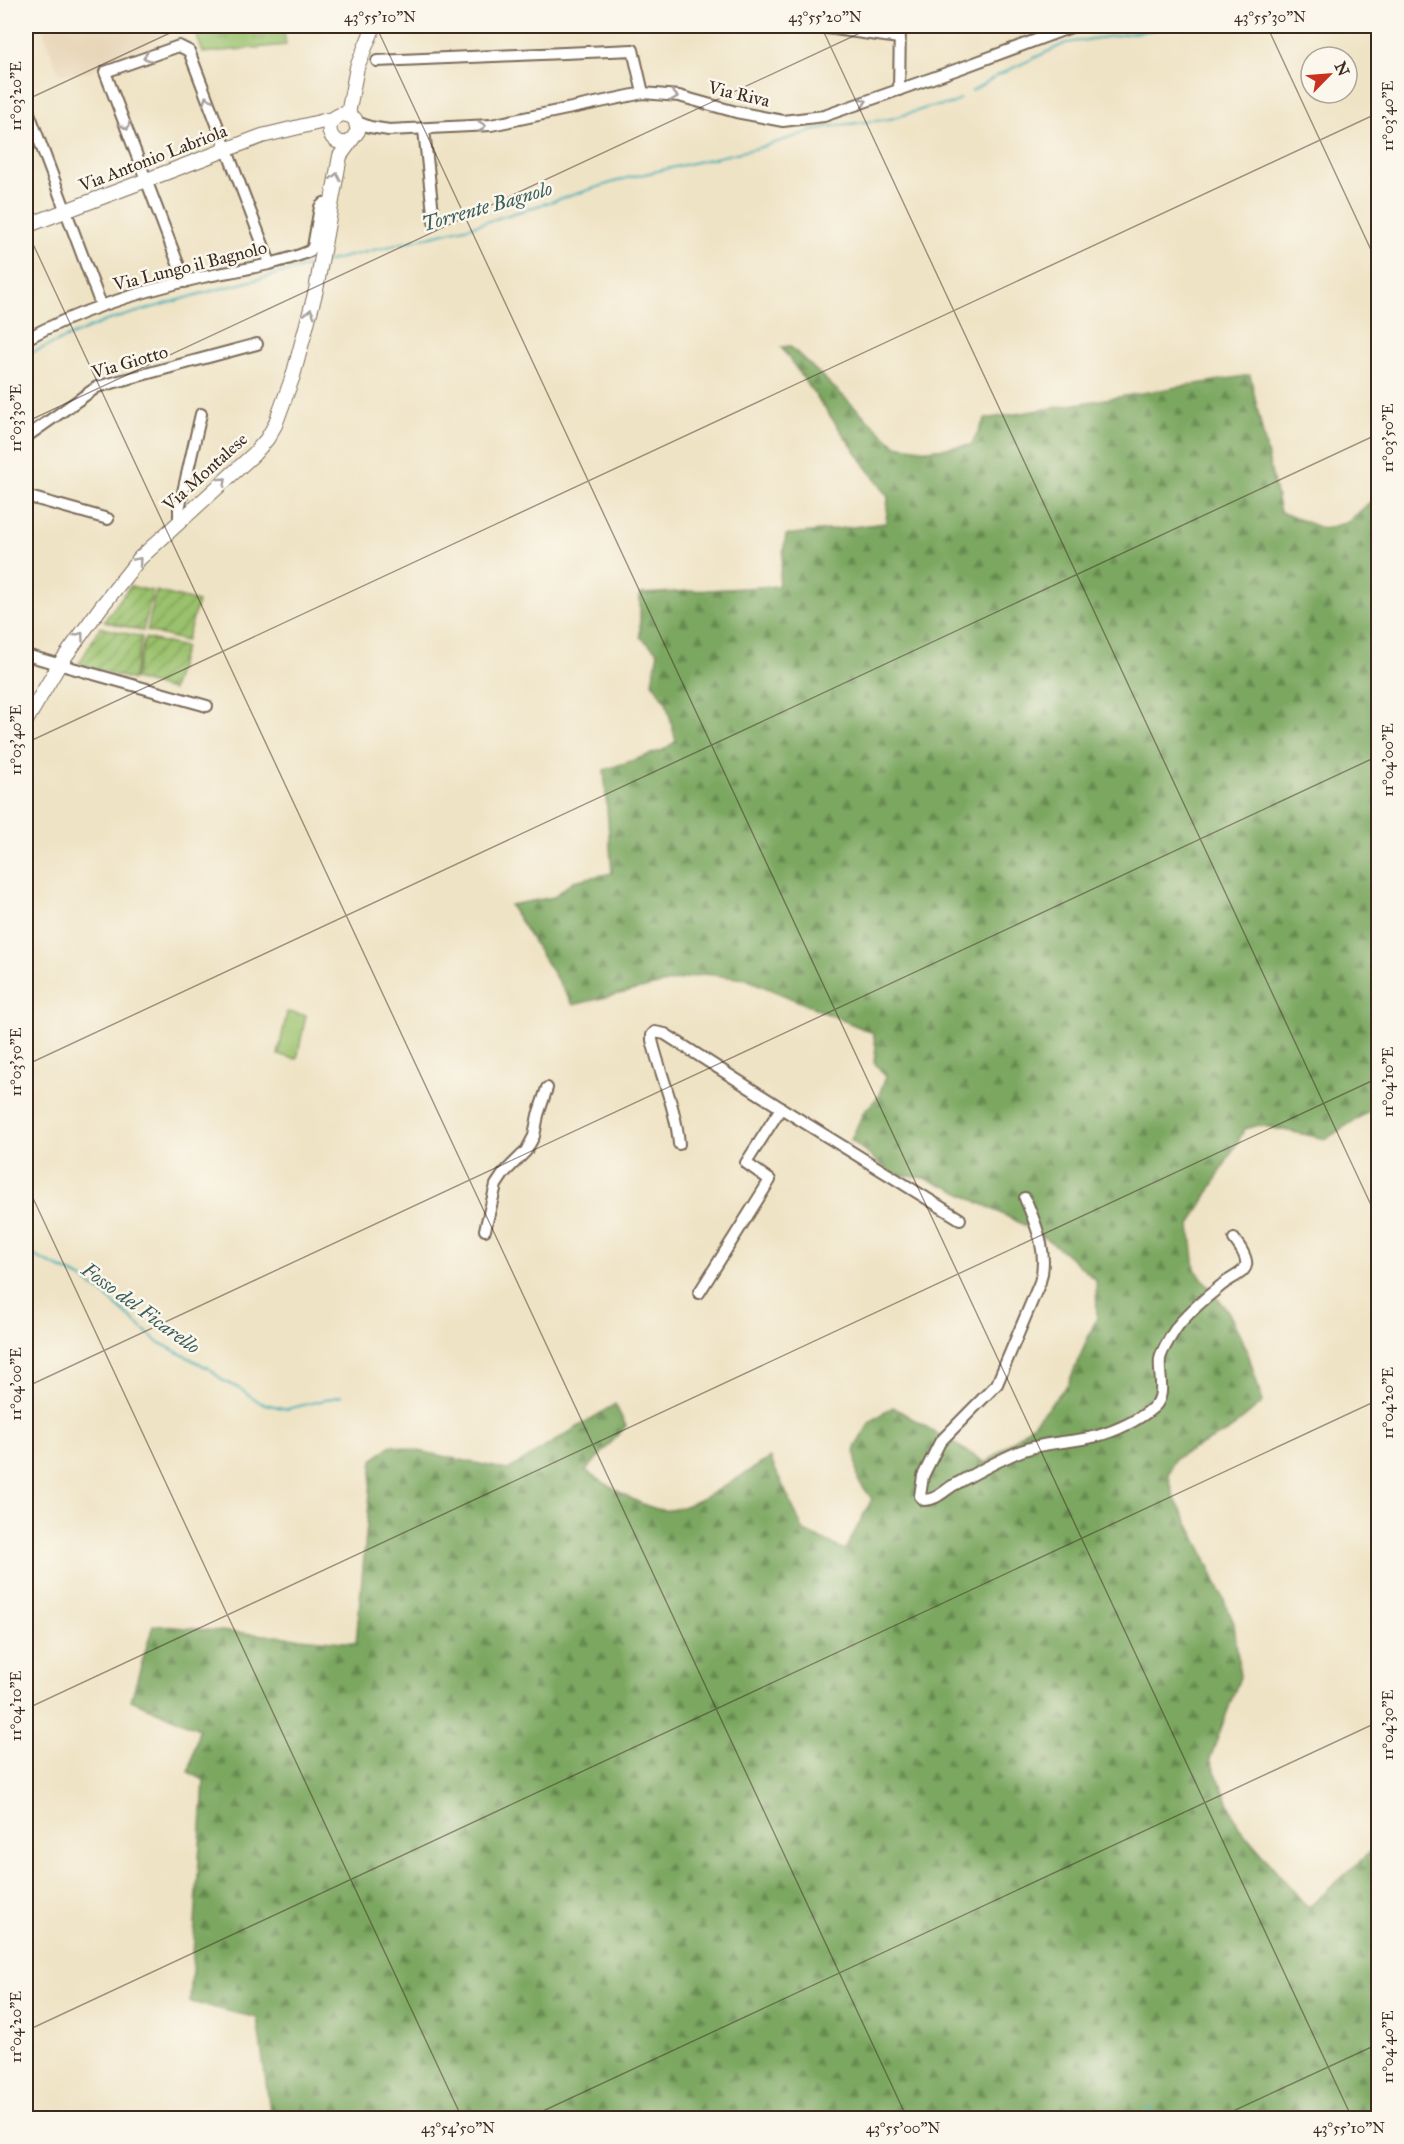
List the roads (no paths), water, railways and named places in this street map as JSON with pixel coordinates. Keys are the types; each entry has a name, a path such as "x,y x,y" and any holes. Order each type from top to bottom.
{"street":[{"name":"Via Montalese","path":"26,721 59,665 100,607 140,558 254,454 275,425 303,340 321,262 340,156 353,129 357,67 374,26"},
{"path":"813,26 899,39"},
{"path":"899,90 900,26"},
{"name":"Via Riva","path":"353,129 424,130 491,125 643,93 679,96 736,112 783,121 824,116 1074,26"},
{"path":"185,282 105,72 179,46 189,51 270,263"},
{"path":"377,61 633,50 643,93"},
{"path":"26,105 101,305"},
{"path":"340,114 353,129 341,143 334,140 329,127 333,119 340,114"},
{"name":"Via Antonio Labriola","path":"26,226 262,136 333,119"},
{"name":"Via Antonio Labriola","path":"296,127 330,134"},
{"path":"424,130 434,222"},
{"name":"Via Lungo il Bagnolo","path":"26,337 67,317 101,305 310,251 313,248 320,207 324,202 331,202"},
{"name":"Via Giotto","path":"26,437 97,387 257,344"},
{"path":"179,520 179,509 201,414"},
{"path":"26,496 108,519"},
{"path":"26,655 207,706"},
{"path":"679,1144 678,1124 652,1040 655,1032 665,1034 960,1218"},
{"path":"484,1230 496,1185 504,1173 526,1151 534,1136 547,1088"},
{"path":"699,1293 770,1180 746,1163 781,1108"},
{"path":"1025,1198 1042,1246 1044,1268 1040,1282 997,1384 948,1433 935,1451 920,1488 920,1496 924,1500 938,1496 1020,1451 1040,1444 1097,1436 1124,1426 1156,1405 1162,1393 1160,1357 1178,1325 1219,1287 1245,1270 1246,1258 1234,1239"}],"waterway":[{"name":"Torrente Bagnolo","path":"972,91 998,75 1066,43 1180,26"},
{"name":"Torrente Bagnolo","path":"325,262 473,226 627,178 758,148 826,127 890,119 930,107 952,104 960,99"},
{"name":"Torrente Bagnolo","path":"26,355 106,321 314,265"},
{"name":"Fosso del Ficarello","path":"26,1252 81,1278 101,1292 158,1342 210,1369 222,1380 261,1403 287,1409 341,1396"},
{"path":"1145,2118 1147,2112 1153,2107"}]}
